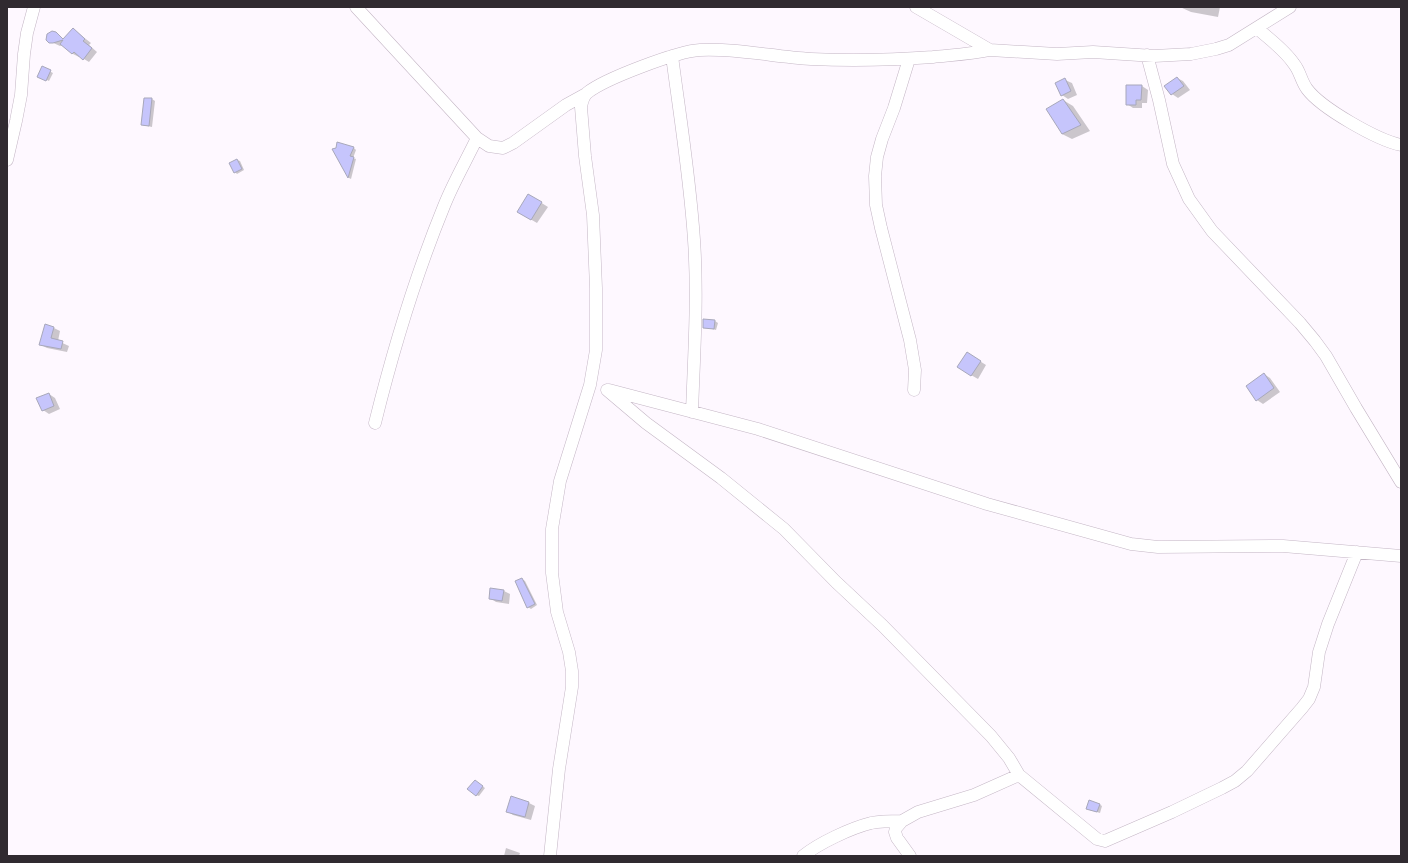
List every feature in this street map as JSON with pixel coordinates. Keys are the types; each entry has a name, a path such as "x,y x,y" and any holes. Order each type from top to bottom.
{"street":[{"path":"7,160 21,95 24,54 27,34 34,7"},
{"path":"356,7 477,138 489,146 503,148 513,143 566,105 597,86 672,56 689,51 730,51 811,59 885,60 973,53 990,50 1057,54 1093,52 1147,55 1191,54 1229,45 1290,7"},
{"path":"916,7 990,50"},
{"path":"1257,28 1290,58 1296,66 1306,89 1319,101 1370,134 1401,145"},
{"path":"1147,55 1173,164 1188,199 1212,231 1300,322 1315,341 1326,356 1401,482"},
{"path":"672,56 691,198 694,240 696,283 692,412"},
{"path":"909,59 894,108 882,139 877,157 875,176 876,205 910,340 915,370 914,390"},
{"path":"550,856 559,769 572,687 569,652 557,612 552,573 552,529 560,481 590,385 596,350 596,288 593,215 585,156 581,107 586,94"},
{"path":"375,423 387,373 418,274 444,206 477,138"},
{"path":"590,385 792,440 987,504 1131,544 1158,547 1283,546 1401,556"},
{"path":"607,390 646,424 735,489 784,529 836,582 883,626 991,736 1009,758 1019,775 1097,839 1105,841 1172,812 1235,781 1247,770 1302,708 1309,699 1314,687 1320,652 1328,624 1357,552"},
{"path":"910,856 897,838 895,832 896,828 902,821 918,812 974,795 1019,775"},
{"path":"803,856 838,836 870,823 902,821"}],"building":[{"path":"73,28 85,39 83,41 92,48 83,60 74,52 72,54 60,44 63,40 49,43 46,40 47,34 52,31 56,32 63,39"},
{"path":"42,66 51,70 46,81 37,77"},
{"path":"1177,77 1184,86 1171,95 1164,86"},
{"path":"1065,78 1071,91 1061,96 1055,83"},
{"path":"1126,85 1142,85 1141,100 1136,100 1136,105 1126,105"},
{"path":"144,98 152,98 149,126 141,125"},
{"path":"1063,99 1081,125 1062,134 1046,109"},
{"path":"337,142 354,147 350,156 354,157 348,178 332,149 336,148"},
{"path":"237,159 242,169 234,173 229,163"},
{"path":"528,194 542,202 531,220 517,212"},
{"path":"703,319 715,320 714,329 703,328"},
{"path":"45,324 54,327 51,338 63,341 61,349 39,345"},
{"path":"967,352 981,361 971,376 957,367"},
{"path":"1264,373 1274,388 1256,401 1246,386"},
{"path":"49,393 54,406 42,411 36,398"},
{"path":"522,578 535,604 527,608 515,581"},
{"path":"490,588 504,590 502,601 489,599"},
{"path":"475,780 483,786 476,796 467,789"},
{"path":"511,796 529,802 525,817 506,812"},
{"path":"1089,800 1100,804 1097,812 1086,809"}]}
